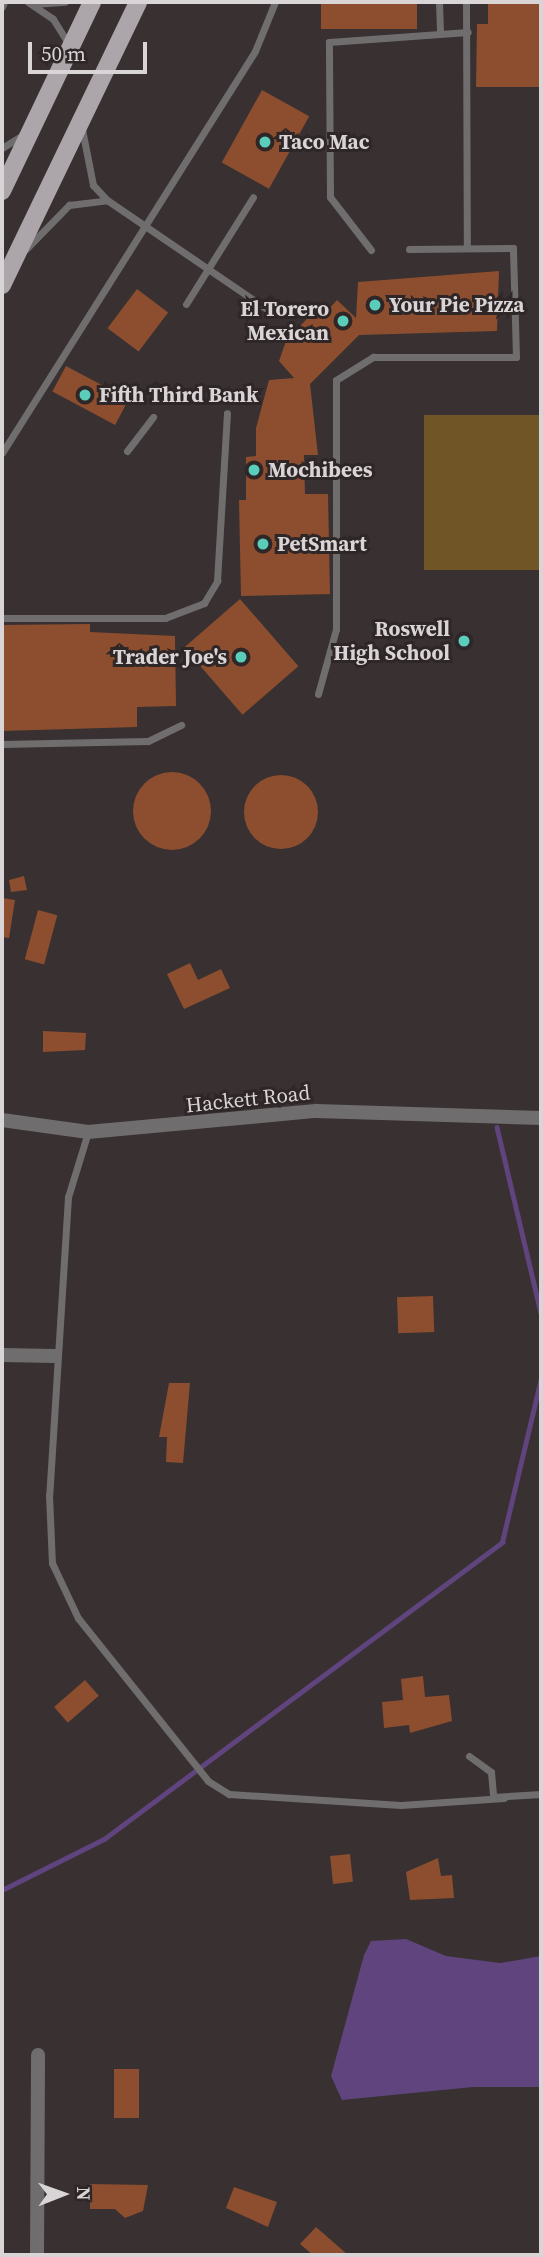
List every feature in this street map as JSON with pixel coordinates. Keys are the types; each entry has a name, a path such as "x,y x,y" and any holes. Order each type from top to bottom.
{"main road":[{"path":"2,191 92,2"},
{"path":"2,285 138,2"}],"street":[{"name":"Hackett Road","path":"2,1120 88,1132 316,1111 541,1118"},
{"path":"2,1355 54,1356"},
{"path":"37,2255 38,2055"}],"lane":[{"path":"2,7 4,2"},
{"path":"31,3 65,2"},
{"path":"2,453 141,225 255,51 275,2"},
{"path":"439,2 440,31"},
{"path":"467,2 467,248"},
{"path":"31,3 53,19 71,49"},
{"path":"371,250 330,197 329,42 415,39 440,31 468,33"},
{"path":"81,121 93,185 107,200 274,314"},
{"path":"2,148 33,128"},
{"path":"186,304 253,197"},
{"path":"12,263 69,205 107,200"},
{"path":"318,694 335,629 336,380 373,357 516,357 513,248 409,248"},
{"path":"2,618 165,618 204,603 217,582 227,413"},
{"path":"127,451 153,417"},
{"path":"2,744 148,741 181,725"},
{"path":"88,1132 68,1197 54,1356 52,1563 78,1618 208,1781 252,1799 401,1805 541,1794"},
{"path":"469,1756 491,1772 490,1794 504,1798"}],"shaded area":[{"path":"424,415 541,415 541,570 424,570"},
{"path":"406,1939 446,1956 500,1963 541,1956 541,2087 473,2087 342,2100 331,2076 364,1955 371,1941"}],"building":[{"path":"321,2 417,2 417,29 321,29"},
{"path":"488,2 541,2 541,87 476,87 477,24 488,24"},
{"path":"262,90 309,116 269,189 222,163"},
{"path":"499,271 497,331 359,335 310,384 318,455 304,455 305,494 328,494 330,594 241,596 239,500 246,500 246,457 256,456 256,428 269,380 294,378 279,361 286,341 319,306 326,312 337,300 356,318 358,282"},
{"path":"137,289 168,312 139,352 108,328"},
{"path":"66,366 129,399 115,425 52,392"},
{"name":"Trader Joe's","path":"240,599 298,666 243,715 184,648"},
{"path":"90,624 90,632 175,636 176,706 137,707 137,727 2,731 2,625"},
{"path":"172,772 187,775 200,783 208,796 211,811 208,826 200,839 187,847 172,850 157,847 144,839 136,826 133,811 136,796 144,783 157,775"},
{"path":"281,775 302,781 312,791 318,812 312,833 302,843 281,849 260,843 250,833 244,812 250,791 260,781"},
{"path":"24,876 27,890 11,892 9,880"},
{"path":"2,898 15,900 9,938 2,937"},
{"path":"38,910 57,915 44,964 25,959"},
{"path":"190,963 198,980 221,969 230,988 184,1009 167,974"},
{"path":"43,1031 86,1033 85,1050 43,1052"},
{"path":"433,1296 434,1332 398,1333 397,1297"},
{"path":"169,1383 190,1383 183,1463 166,1462 167,1437 159,1437"},
{"path":"423,1676 425,1697 449,1695 452,1721 410,1733 409,1725 384,1728 382,1702 403,1700 401,1679"},
{"path":"85,1680 99,1696 68,1723 54,1707"},
{"path":"350,1854 353,1882 333,1884 330,1856"},
{"path":"438,1858 441,1876 452,1875 454,1898 410,1900 406,1872"},
{"path":"114,2069 139,2069 139,2118 114,2118"},
{"path":"90,2184 148,2185 143,2211 125,2218 115,2209 90,2209"},
{"path":"234,2187 277,2202 268,2227 226,2208"},
{"path":"316,2227 348,2255 313,2255 300,2244"}],"waterway":[{"path":"497,1127 541,1313"},
{"path":"2,1890 104,1839 502,1542 541,1378"}],"place":[{"name":"Taco Mac","path":"265,142"},
{"name":"Your Pie Pizza","path":"375,305"},
{"name":"El Torero Mexican","path":"343,321"},
{"name":"Fifth Third Bank","path":"85,395"},
{"name":"Mochibees","path":"254,470"},
{"name":"PetSmart","path":"263,544"},
{"name":"Roswell High School","path":"464,641"},
{"name":"Trader Joe's","path":"241,657"}]}
